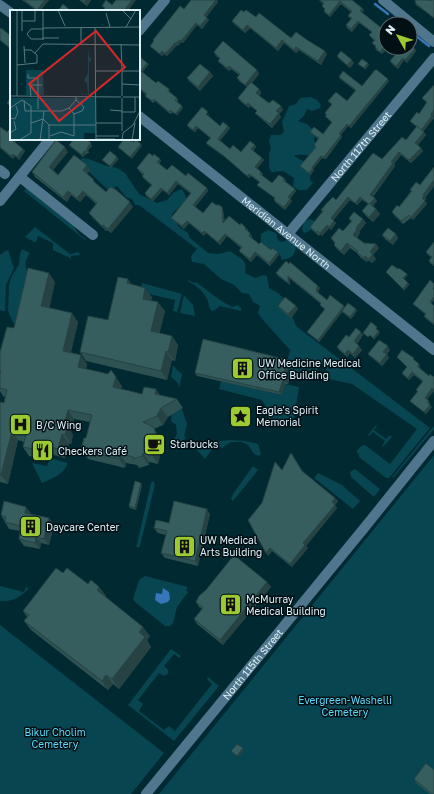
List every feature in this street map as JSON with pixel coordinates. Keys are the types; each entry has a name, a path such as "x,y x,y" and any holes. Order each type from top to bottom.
{"street":[{"path":"140,30 165,0"},
{"path":"383,0 434,42"},
{"path":"0,4 10,12"},
{"name":"North 117th Street","path":"288,234 434,58"},
{"name":"Meridian Avenue North","path":"140,117 434,350"},
{"path":"0,201 49,140"},
{"path":"20,177 93,235"},
{"name":"North 115th Street","path":"146,794 434,441"}],"green space":[{"path":"311,97 317,100 321,105 320,108 312,111 307,109 304,116 298,121 307,124 315,132 314,140 317,147 312,154 294,156 305,162 311,170 310,180 313,183 307,190 298,190 293,186 294,178 283,171 271,172 269,167 269,153 271,149 269,141 271,135 280,135 284,132 282,122 289,106 296,104 300,98"},
{"path":"81,158 117,168 125,173 139,194 157,203 167,200 174,192 182,189 187,199 172,214 178,226 188,233 190,238 208,253 218,254 230,251 244,262 246,268 245,273 255,278 264,275 267,276 269,288 282,297 286,303 286,312 293,318 296,326 430,428 389,478 386,478 359,457 359,454 356,452 361,446 365,445 390,464 417,429 352,384 325,378 327,367 319,365 317,372 302,369 300,379 287,376 290,363 287,362 290,350 263,320 258,313 260,306 253,302 249,294 242,293 234,285 221,279 204,264 192,262 191,256 197,249 139,205 135,205 132,199 126,197 117,186 112,189 107,189 84,167"},
{"path":"26,188 73,225 79,234 86,239 85,240 24,191"},
{"path":"309,219 315,221 314,226 304,233 302,229 304,222"},
{"path":"35,227 70,254 78,252 81,255 71,256 71,259 53,250 53,243 38,236 36,242 25,237"},
{"path":"268,230 276,233 278,240 282,242 290,239 296,246 295,252 292,256 282,260 280,255 275,250 272,251 261,242 261,234"},
{"path":"22,249 30,253 26,263 28,273 16,327 8,311 9,285 11,278 19,264"},
{"path":"8,250 14,268 6,285 5,311 1,311 0,255"},
{"path":"188,280 195,283 196,282 218,299 232,307 238,305 241,308 241,311 220,306 212,311 203,293"},
{"path":"142,283 182,294 177,312 173,311 175,300 140,292"},
{"path":"184,295 193,305 195,316 180,313"},
{"path":"173,365 182,374 179,389 178,383 171,377"},
{"path":"221,381 282,395 285,384 299,387 294,420 286,419 281,422 270,423 262,400 219,389"},
{"path":"182,409 187,424 184,436 186,438 177,446 172,442 177,434 176,425 171,421 172,414"},
{"path":"376,425 377,426 374,430 386,439 390,435 392,437 383,447 382,446 385,441 373,432 369,436 368,435"},
{"path":"434,426 434,429 393,478 392,477"},
{"path":"231,440 258,444 261,454 259,456 254,454 248,445 242,442 231,442 222,448 215,445 205,459 196,449 213,442"},
{"name":"Evergreen-Washelli Cemetery","path":"434,455 434,794 159,794"},
{"path":"53,459 68,463 61,473 42,483 32,463 47,466 49,461"},
{"path":"253,466 258,470 233,501 231,499 233,494"},
{"path":"355,469 380,489 374,497 351,477 350,472"},
{"path":"318,473 342,485 360,501 353,509 314,478"},
{"path":"153,481 155,484 140,546 138,548 136,546 151,483"},
{"path":"145,576 188,587 186,590 188,592 177,607 173,623 170,626 165,626 133,599 139,580"},
{"path":"0,586 24,592 26,587 29,588 23,594 16,598 8,601 0,601"},
{"name":"Bikur Cholim Cemetery","path":"0,625 164,753 131,794 0,794"},
{"path":"171,649 181,656 179,658 174,654 164,666 168,670 168,674 164,676 159,673 138,700 143,704 139,711 164,730 169,726 175,731 212,684 207,679 208,677 219,686 174,741 128,705"}],"water":[{"path":"163,588 169,592 170,599 168,602 161,604 155,600 156,593 162,594"}],"building":[{"path":"24,0 45,0 37,10"},
{"path":"106,0 112,5 116,0 132,0 125,10 103,10 105,8 102,6"},
{"path":"191,0 216,0 204,15 207,18 200,26 196,23 181,41 180,40 175,43 165,54 162,51 160,54 150,46 154,41 153,40 180,6 184,9"},
{"path":"320,0 352,0 362,8 360,11 378,25 378,50 372,43 375,40 369,35 372,32 358,21 351,29 346,25 352,18 348,16 352,11 340,1 329,15 324,11 325,9 322,6 324,3"},
{"path":"415,0 434,0 434,18 415,3"},
{"path":"63,4 70,10 59,10"},
{"path":"241,10 244,12 246,10 256,17 259,13 291,38 296,32 325,51 318,61 296,47 294,50 282,40 276,48 247,25 243,30 232,21"},
{"path":"1,28 10,35 10,48 0,40"},
{"path":"223,41 257,70 245,85 237,78 240,74 229,66 227,68 218,61 220,58 214,52"},
{"path":"341,51 352,60 347,65 337,56"},
{"path":"394,56 409,56 405,60 403,58 396,66 390,61"},
{"path":"140,57 147,63 141,71 156,83 158,81 169,89 168,91 177,98 175,100 182,106 175,114 171,110 170,112 168,111 154,99 152,101 145,96 147,94 140,89"},
{"path":"362,59 368,63 364,68 358,64"},
{"path":"200,64 210,72 198,87 187,78"},
{"path":"375,70 388,79 349,126 347,124 339,134 341,135 324,157 321,156 309,173 300,166 316,147 314,145 319,138 310,132 314,127 323,134 332,122 325,116 327,115 325,113 332,104 328,101 336,92 347,101 356,90 339,77 343,71 362,86"},
{"path":"251,82 259,89 256,93 266,101 269,103 273,100 281,106 276,111 279,113 270,124 255,113 257,111 248,103 246,105 238,98"},
{"path":"434,85 434,110 431,114 432,116 421,130 410,121 417,112 419,114 427,102 422,98"},
{"path":"10,98 10,105 7,103"},
{"path":"202,107 208,112 206,114 220,126 223,122 228,126 218,139 230,149 233,145 241,152 250,141 255,145 251,149 262,158 255,167 261,172 260,174 272,183 279,175 295,189 288,197 290,199 284,207 274,200 275,198 257,185 260,182 249,174 247,176 206,143 211,138 196,126 193,130 187,125"},
{"path":"417,126 424,132 415,143 421,148 409,160 399,152 370,195 375,198 370,204 360,197 355,203 348,197 331,218 334,221 329,227 327,225 320,233 318,231 317,233 310,227 323,211 321,210 326,204 333,197 336,200 373,153 382,159 402,137 406,140"},
{"path":"0,127 7,132 10,129 10,140 23,149 17,157 13,154 11,156 0,147"},
{"path":"56,140 65,147 49,167 58,175 74,155 87,165 83,170 106,192 110,187 115,189 130,202 108,229 103,225 102,226 89,213 97,203 83,191 77,198 68,191 63,197 32,172"},
{"path":"73,140 87,140 91,143 87,148 87,151 84,151 82,155 69,145"},
{"path":"123,140 134,142 136,140 141,144 130,157 118,147"},
{"path":"110,151 117,157 110,166 102,160"},
{"path":"149,153 153,156 154,154 160,159 157,162 167,170 172,165 186,176 188,173 207,188 193,205 203,213 212,202 219,205 222,207 223,223 229,216 240,225 241,223 250,233 249,236 259,244 261,242 271,250 272,248 278,252 269,263 255,252 250,259 239,251 242,247 225,234 218,242 204,231 202,233 187,221 182,226 171,218 191,193 176,181 167,193 161,188 151,199 145,193 152,185 142,176 144,174 137,168"},
{"path":"434,167 434,182 433,181 423,195 424,196 422,198 425,201 411,217 409,215 401,221 392,212 397,205 399,207 412,191 410,190 416,182 420,185"},
{"path":"369,203 376,209 369,217 362,211"},
{"path":"354,212 363,219 353,235 364,243 376,244 370,252 373,254 369,259 365,256 364,258 357,253 358,251 347,243 341,251 334,245 335,243 331,238 339,228 343,231 352,221 349,218"},
{"path":"388,228 396,234 390,241 382,235"},
{"path":"434,242 434,265 429,261 432,257 426,252"},
{"path":"286,261 289,264 290,262 318,286 316,291 327,300 330,295 344,306 318,340 307,332 325,309 320,305 321,303 288,276 288,283 276,273"},
{"path":"392,265 407,274 403,278 408,283 403,289 386,272"},
{"path":"28,268 49,273 41,306 72,313 63,351 81,355 78,367 108,374 111,370 116,377 113,387 142,394 144,387 156,389 155,394 177,399 161,408 157,416 143,422 153,427 155,431 156,438 152,455 143,453 142,456 133,459 134,457 120,454 119,459 81,450 92,415 68,410 64,425 67,426 65,435 62,434 58,449 44,445 42,451 23,447 26,434 12,431 0,475 0,402 4,403 7,390 0,388 0,352 7,327 14,328"},
{"path":"118,277 128,279 127,283 145,288 143,299 158,302 151,331 172,336 168,352 166,351 161,371 80,352 88,316 108,320"},
{"path":"430,280 434,284 434,297 430,302 434,306 434,324 424,316 426,314 413,304"},
{"path":"285,297 296,306 288,314 278,306"},
{"path":"348,303 356,309 350,317 342,311"},
{"path":"371,322 379,331 373,338 370,335 368,337 363,333"},
{"path":"356,328 361,332 354,341 359,346 353,354 348,350 345,354 337,347 346,335 349,337"},
{"name":"UW Medicine Medical Office Building","path":"203,339 288,360 284,373 287,373 285,381 283,380 279,392 195,373"},
{"path":"379,340 388,346 383,352 387,354 380,363 368,354"},
{"path":"402,350 414,358 413,359 419,364 417,366 429,376 430,374 433,377 434,376 434,390 432,388 425,398 429,401 427,402 430,405 424,412 410,401 418,391 416,390 423,381 412,372 408,378 402,373 407,367 397,357"},
{"path":"291,453 302,471 335,498 332,502 335,505 303,543 305,545 290,564 270,548 266,553 248,520 262,503 275,462 282,470"},
{"path":"135,481 141,483 135,508 129,506"},
{"name":"Daycare Center","path":"4,501 26,507 25,513 49,518 44,539 36,537 35,543 19,539 21,526 5,522 6,517 1,515"},
{"name":"UW Medical Arts Building","path":"174,501 207,509 195,561 161,553 167,531 154,528 156,520 169,523"},
{"name":"McMurray Medical Building","path":"234,555 267,582 220,640 194,619 203,608 196,602 199,596 206,590"},
{"path":"56,568 63,573 67,568 88,584 91,580 99,587 97,590 143,627 139,632 145,637 112,679 106,675 102,681 24,621 29,615 23,611"},
{"path":"237,744 243,748 237,756 231,751"},
{"path":"426,763 434,770 434,794 414,779"}],"waterway":[{"path":"375,4 388,14"},
{"path":"418,37 429,46"}],"place":[{"name":"UW Medicine Medical Office Building","path":"243,369"},
{"name":"Eagle's Spirit Memorial","path":"240,416"},
{"name":"B/C Wing","path":"21,425"},
{"name":"Starbucks","path":"154,444"},
{"name":"Checkers Café","path":"42,451"},
{"name":"Daycare Center","path":"31,527"},
{"name":"UW Medical Arts Building","path":"185,546"},
{"name":"McMurray Medical Building","path":"230,605"}]}
